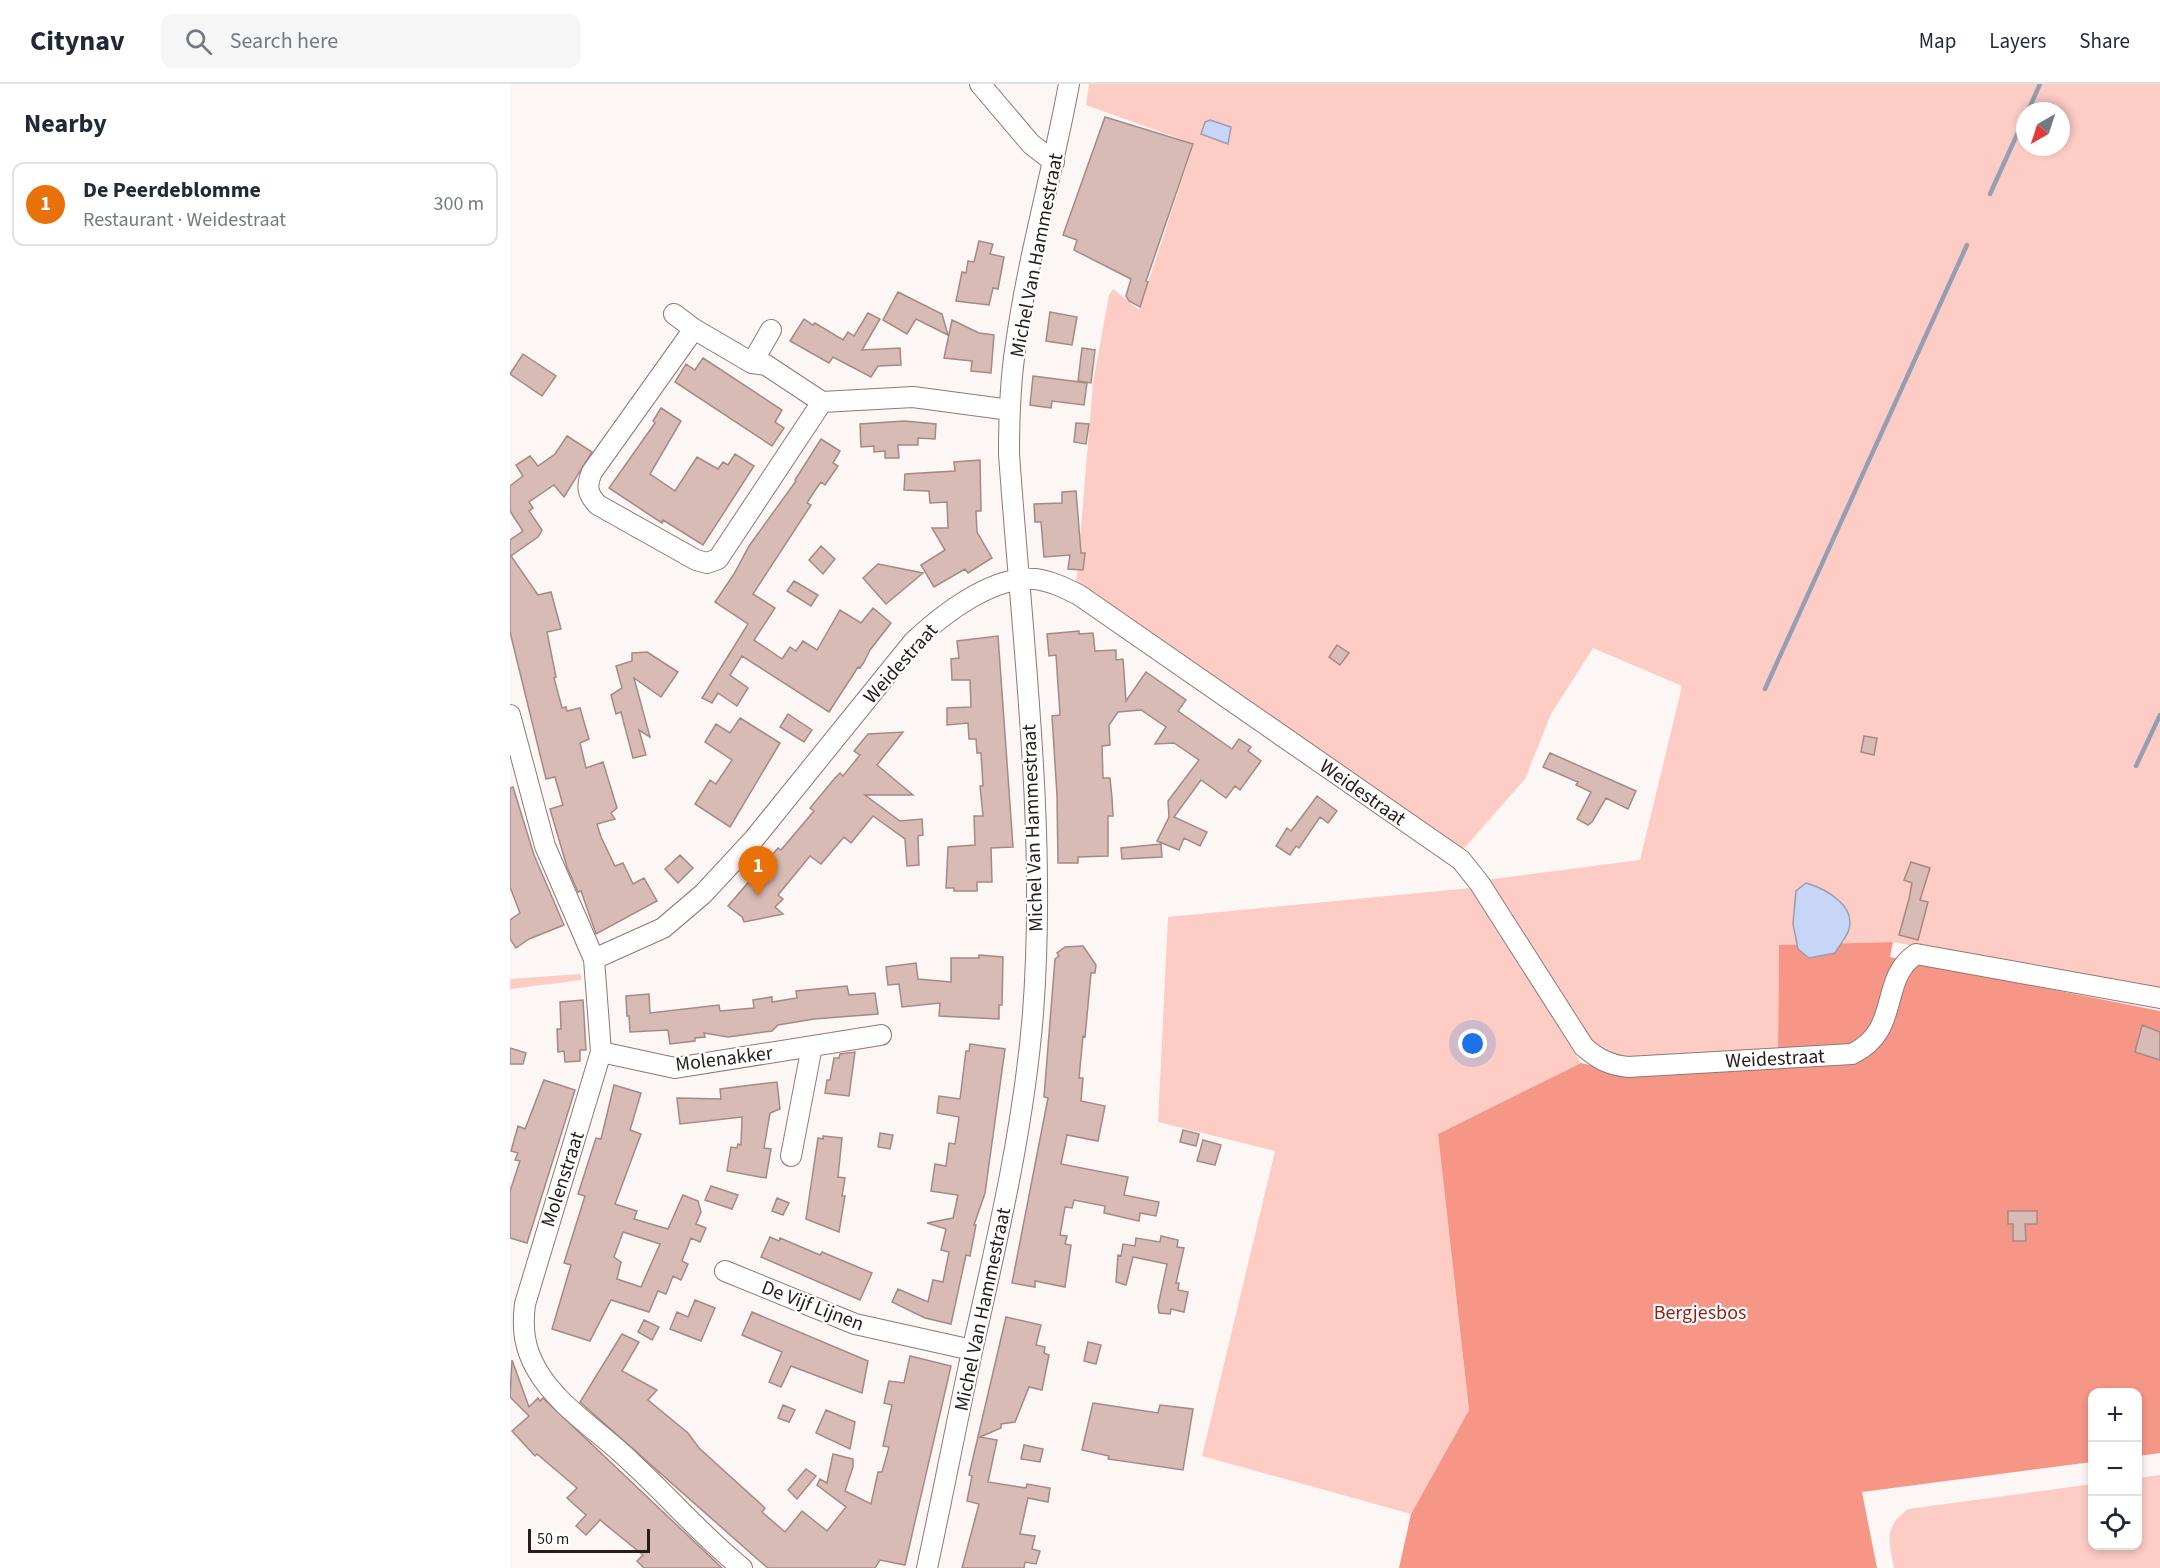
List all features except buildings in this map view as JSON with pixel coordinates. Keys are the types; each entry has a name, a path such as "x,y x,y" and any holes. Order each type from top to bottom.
{"street":[{"path":"980,84 1031,144 1054,162"},
{"name":"Michel Van Hammestraat","path":"927,1568 972,1350 999,1235 1023,1102 1034,990 1038,921 1035,814 1009,454 1010,410 1015,345 1030,261 1054,162 1068,84"},
{"path":"674,314 694,329 752,363 766,365 822,402 913,397 1010,410"},
{"path":"694,329 592,472 587,484 589,496 598,505 696,560 706,563 718,559 822,402"},
{"path":"752,363 771,330"},
{"name":"Weidestraat","path":"594,959 636,942 663,928 681,914 754,839 914,641 935,621 960,604 1018,579 1048,582 1079,595 1461,860 1480,884 1584,1047 1598,1059 1612,1065 1628,1067 1852,1054 1869,1046 1879,1033 1898,974 1905,962 1916,954 2160,998"},
{"name":"Molenstraat","path":"510,715 545,846 594,959 601,1052 525,1304 522,1326 526,1346 537,1370 553,1392 631,1461 742,1568"},
{"name":"Molenakker","path":"601,1052 675,1068 881,1035"},
{"path":"791,1156 812,1046"},
{"name":"De Vijf Lijnen","path":"725,1271 855,1324 972,1350"}],"shaded area":[{"path":"1089,84 2160,84 2160,993 1893,942 1779,945 1778,1052 1618,1059 1603,1051 1589,1039 1486,880 1640,860 1682,686 1593,648 1551,714 1525,779 1461,852 1076,587 1093,383 1109,295 1113,289 1139,310 1194,144 1086,105"},
{"path":"1471,888 1581,1063 1438,1134 1469,1410 1411,1514 1202,1456 1275,1151 1158,1122 1168,917"},
{"path":"580,974 582,980 510,989 510,979"},
{"path":"2160,1475 2160,1568 1894,1568 1890,1542 1891,1529 1908,1509 2088,1485 2088,1550 2142,1550 2142,1477"}],"green space":[{"name":"Bergjesbos","path":"1893,942 1890,957 2160,1011 2160,1453 2142,1455 2142,1388 2088,1388 2088,1463 1862,1492 1877,1568 1399,1568 1411,1514 1469,1410 1438,1134 1581,1063 1627,1074 1778,1052 1779,945"}],"water":[{"path":"1210,120 1231,127 1228,144 1201,134 1205,122"},
{"path":"1806,883 1831,894 1848,914 1850,923 1848,932 1835,953 1809,958 1798,949 1793,924 1796,891"}],"waterway":[{"path":"2032,102 2040,84"},
{"path":"1990,194 2016,137"},
{"path":"1765,689 1967,245"},
{"path":"2136,766 2160,715"}],"place":[{"name":"De Peerdeblomme","path":"758,896"}]}
